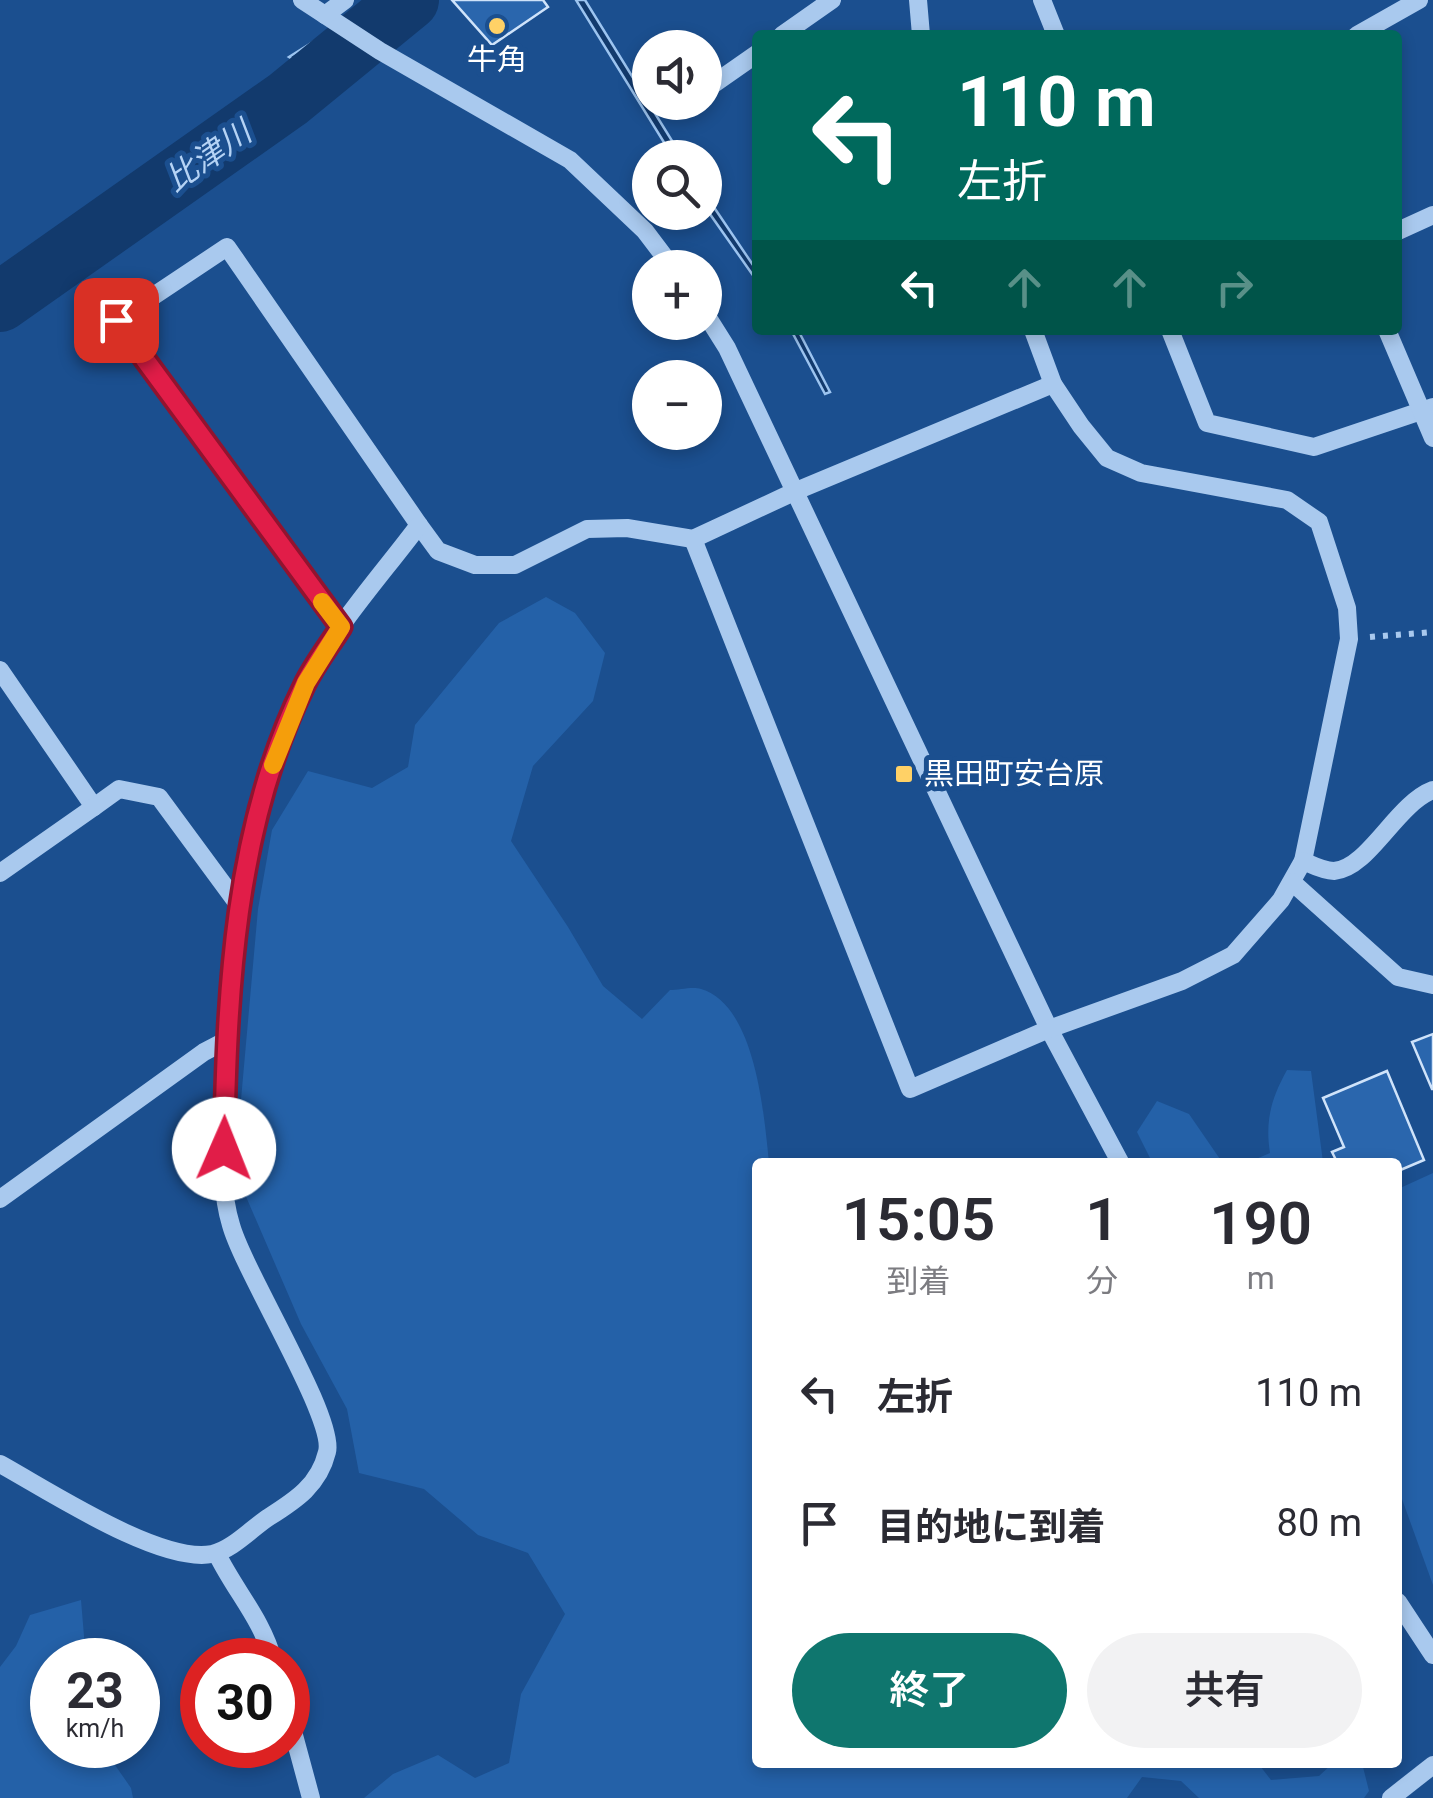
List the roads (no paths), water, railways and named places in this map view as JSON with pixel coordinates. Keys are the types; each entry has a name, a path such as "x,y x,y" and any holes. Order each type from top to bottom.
{"street":[{"path":"302,0 380,51 570,160 645,231 659,250"},
{"path":"326,15 345,0"},
{"path":"789,30 832,0"},
{"path":"918,0 921,30"},
{"path":"1042,0 1054,30"},
{"path":"1366,30 1418,0"},
{"path":"722,78 752,56"},
{"path":"1402,229 1433,215"},
{"path":"341,627 116,320 227,247 438,551 475,565 515,564 588,529 627,528 694,538 1053,384"},
{"path":"694,538 910,1089 1050,1029 1182,981 1233,955 1282,900 1303,861 1349,639 1347,608 1320,522 1287,500 1141,473 1107,458 1053,384 1035,335"},
{"path":"1172,335 1207,423 1314,446 1428,409"},
{"path":"1391,335 1428,409 1433,438"},
{"path":"722,340 1050,1029 1118,1158"},
{"path":"0,1464 156,1548 194,1556 217,1554 295,1502 320,1474 329,1447 320,1411 261,1297 231,1226 223,1185 227,1040 240,907 259,810 284,732 306,683 341,627 418,525"},
{"path":"0,670 94,808"},
{"path":"0,873 120,789 159,797 240,907"},
{"path":"1303,861 1331,872 1352,866 1408,804 1433,790"},
{"path":"1292,882 1398,978 1433,985"},
{"path":"0,1199 204,1052 227,1040"},
{"path":"217,1554 232,1585 255,1614 264,1638"},
{"path":"1402,1608 1433,1655"},
{"path":"1391,1798 1433,1765"},
{"path":"304,1768 312,1798"}],"waterway":[{"name":"比津川","path":"0,302 288,99 409,0"}],"place":[{"name":"牛角","path":"497,26"},
{"name":"黒田町安台原","path":"904,774"}]}
